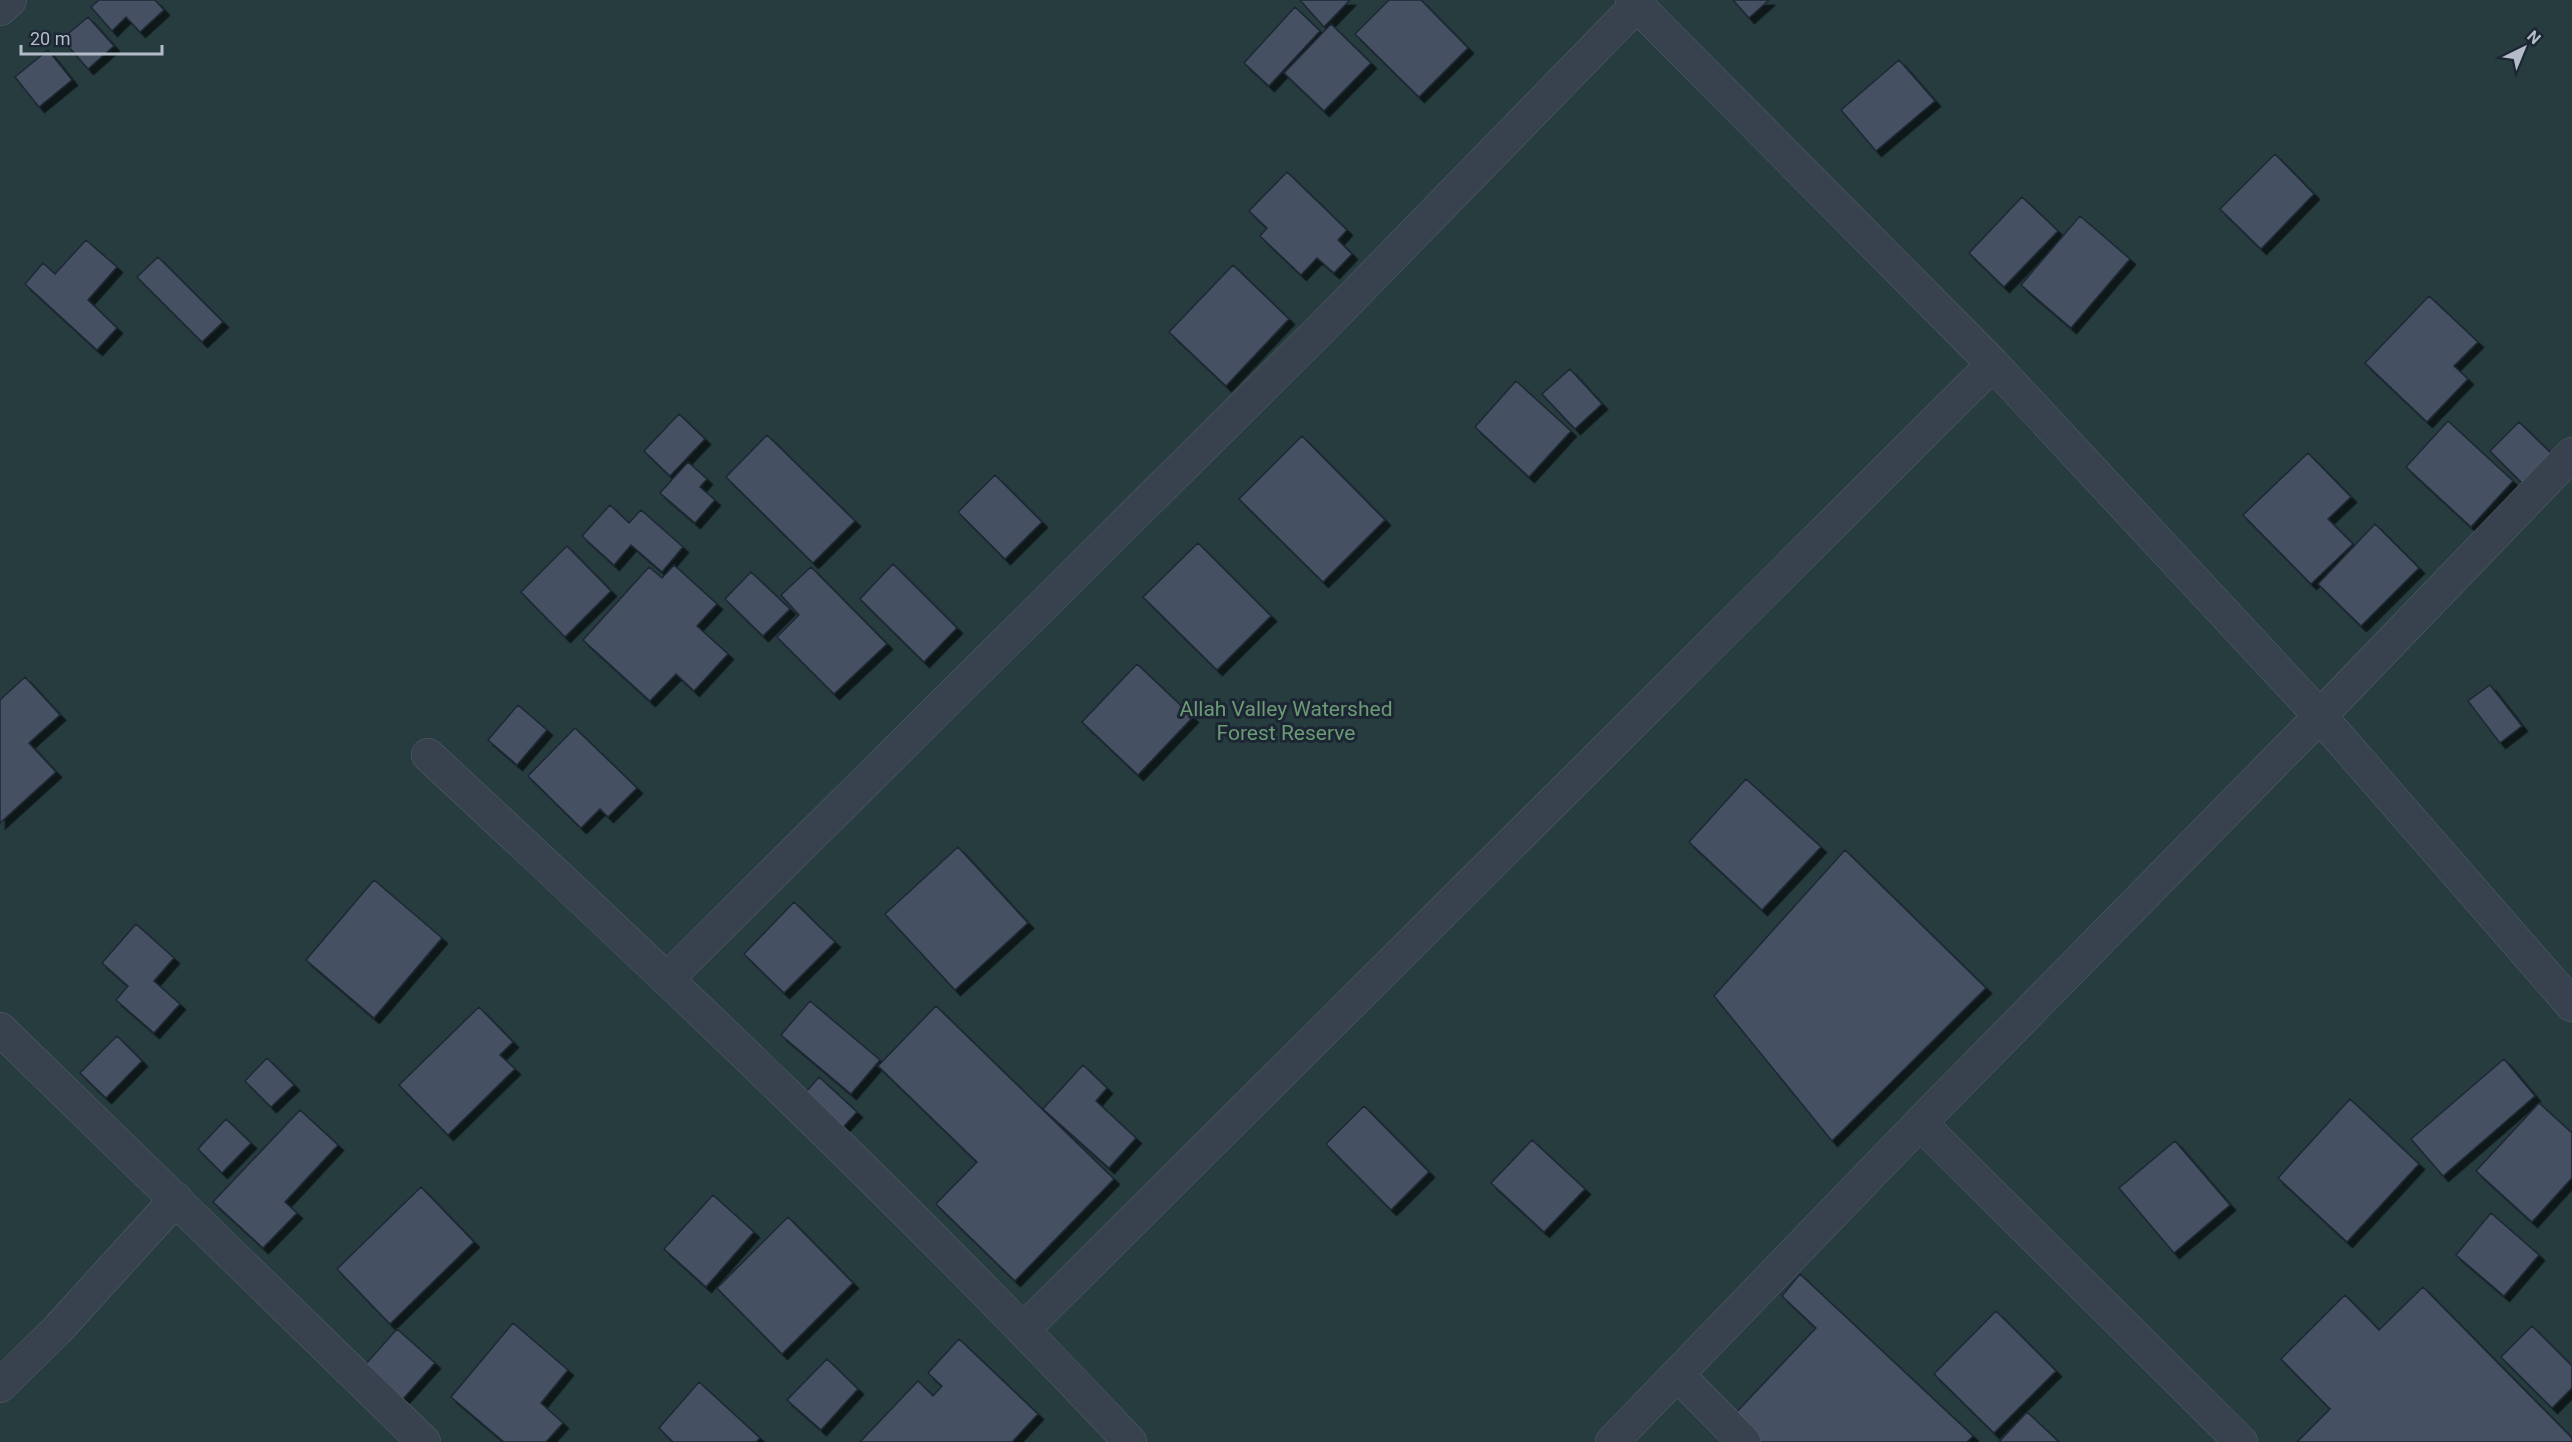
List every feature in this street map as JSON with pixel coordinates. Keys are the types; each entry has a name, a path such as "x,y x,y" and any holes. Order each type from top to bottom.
{"street":[{"path":"0,9 10,0"},
{"path":"668,978 1322,328 1635,3 1993,364 2320,716 2572,1005"},
{"path":"1024,1329 1993,364"},
{"path":"1612,1442 1920,1123 2320,716 2572,454"},
{"path":"428,756 668,978 1024,1329 1130,1442"},
{"path":"0,1029 424,1442"},
{"path":"1920,1123 2241,1442"},
{"path":"0,1386 58,1329 176,1199"},
{"path":"1677,1375 1744,1442"}],"green space":[{"name":"Allah Valley Watershed Forest Reserve","path":"0,0 2572,0 2572,1442 0,1442"}],"building":[{"path":"99,0 155,0 164,10 140,32 126,17 112,31 91,7"},
{"path":"1300,0 1350,0 1324,27"},
{"path":"1389,0 1421,0 1468,48 1419,97 1355,34"},
{"path":"1733,0 1769,0 1749,18"},
{"path":"1295,7 1320,31 1269,86 1244,63"},
{"path":"88,17 114,46 88,69 62,39"},
{"path":"1331,24 1371,63 1324,111 1284,73"},
{"path":"48,50 72,80 39,107 15,77"},
{"path":"1899,60 1935,101 1876,151 1841,110"},
{"path":"2275,154 2314,194 2261,249 2220,209"},
{"path":"1287,172 1347,230 1338,240 1352,254 1334,273 1317,258 1301,275 1260,236 1267,228 1249,211"},
{"path":"2022,197 2058,231 2004,287 1969,253"},
{"path":"2080,216 2130,259 2071,328 2021,285"},
{"path":"86,240 117,267 88,300 117,328 97,350 25,284 43,263 55,274"},
{"path":"158,257 223,322 202,342 137,277"},
{"path":"1233,265 1289,319 1226,386 1169,332"},
{"path":"2429,296 2478,342 2454,366 2468,379 2427,422 2365,363"},
{"path":"1570,369 1602,404 1575,429 1542,394"},
{"path":"1516,381 1571,431 1529,477 1475,427"},
{"path":"679,414 705,439 670,476 644,451"},
{"path":"2448,421 2513,481 2471,527 2406,467"},
{"path":"2519,422 2556,458 2527,488 2490,451"},
{"path":"767,435 855,521 813,563 726,477"},
{"path":"1302,436 1385,520 1323,582 1239,499"},
{"path":"2308,453 2351,497 2328,519 2353,544 2311,584 2243,515"},
{"path":"688,462 707,479 700,487 715,500 695,523 660,493"},
{"path":"995,475 1042,522 1005,559 958,512"},
{"path":"610,505 629,523 641,510 683,547 662,572 631,545 614,565 582,536"},
{"path":"2375,524 2419,568 2361,626 2318,584"},
{"path":"1198,543 1271,616 1217,670 1143,597"},
{"path":"567,546 611,591 565,637 521,592"},
{"path":"893,564 957,628 924,662 860,599"},
{"path":"674,565 717,604 697,626 728,654 694,691 676,674 650,701 583,640 649,567 662,578"},
{"path":"811,567 887,644 834,694 777,637 799,615 781,595"},
{"path":"751,572 790,609 763,636 725,599"},
{"path":"1137,664 1193,717 1138,775 1082,722"},
{"path":"25,677 60,715 29,743 56,772 0,823 0,700"},
{"path":"2490,685 2522,726 2500,743 2468,701"},
{"path":"518,705 547,730 517,765 488,740"},
{"path":"575,728 637,788 608,817 600,809 581,828 528,776"},
{"path":"1746,779 1821,847 1762,910 1689,842"},
{"path":"958,847 1028,923 955,990 885,914"},
{"path":"1845,850 1986,988 1832,1141 1714,996"},
{"path":"374,880 442,938 374,1018 306,960"},
{"path":"794,902 835,942 784,993 744,954"},
{"path":"136,924 174,958 154,981 180,1004 154,1033 116,1000 128,986 102,963"},
{"path":"810,1001 880,1060 851,1094 781,1035"},
{"path":"936,1006 1114,1179 1015,1281 936,1204 977,1162 878,1066"},
{"path":"479,1007 513,1042 500,1055 515,1069 448,1135 399,1085"},
{"path":"117,1036 142,1061 106,1098 80,1073"},
{"path":"267,1058 294,1085 271,1107 245,1081"},
{"path":"2504,1059 2535,1096 2443,1176 2411,1139"},
{"path":"1083,1065 1107,1088 1096,1101 1136,1138 1109,1168 1043,1109"},
{"path":"819,1077 857,1112 836,1135 799,1100"},
{"path":"2350,1099 2419,1164 2347,1242 2278,1178"},
{"path":"2539,1103 2572,1133 2572,1178 2532,1222 2476,1171"},
{"path":"1364,1106 1429,1172 1391,1210 1326,1144"},
{"path":"300,1110 338,1145 285,1202 297,1213 263,1248 213,1202"},
{"path":"226,1119 251,1143 222,1173 198,1149"},
{"path":"1532,1140 1585,1189 1544,1232 1491,1183"},
{"path":"2175,1141 2230,1205 2174,1253 2119,1188"},
{"path":"421,1187 474,1242 390,1324 337,1269"},
{"path":"713,1195 754,1232 706,1287 664,1249"},
{"path":"2491,1213 2539,1255 2504,1296 2456,1255"},
{"path":"788,1217 853,1283 782,1354 717,1288"},
{"path":"1800,1274 1973,1436 1967,1442 1753,1442 1729,1420 1816,1328 1782,1296"},
{"path":"2423,1287 2572,1438 2572,1442 2297,1442 2330,1409 2281,1359 2345,1295 2379,1330"},
{"path":"1996,1311 2056,1371 1994,1433 1934,1374"},
{"path":"513,1323 568,1370 541,1403 563,1423 546,1442 504,1442 451,1397"},
{"path":"2532,1326 2572,1366 2572,1388 2552,1408 2501,1357"},
{"path":"397,1329 435,1363 395,1408 357,1374"},
{"path":"959,1339 1038,1414 1012,1442 860,1442 918,1381 933,1396 942,1386 928,1373"},
{"path":"827,1359 858,1389 821,1430 787,1400"},
{"path":"699,1382 760,1438 756,1442 673,1442 659,1428"},
{"path":"2027,1412 2059,1442 1999,1442"}]}
